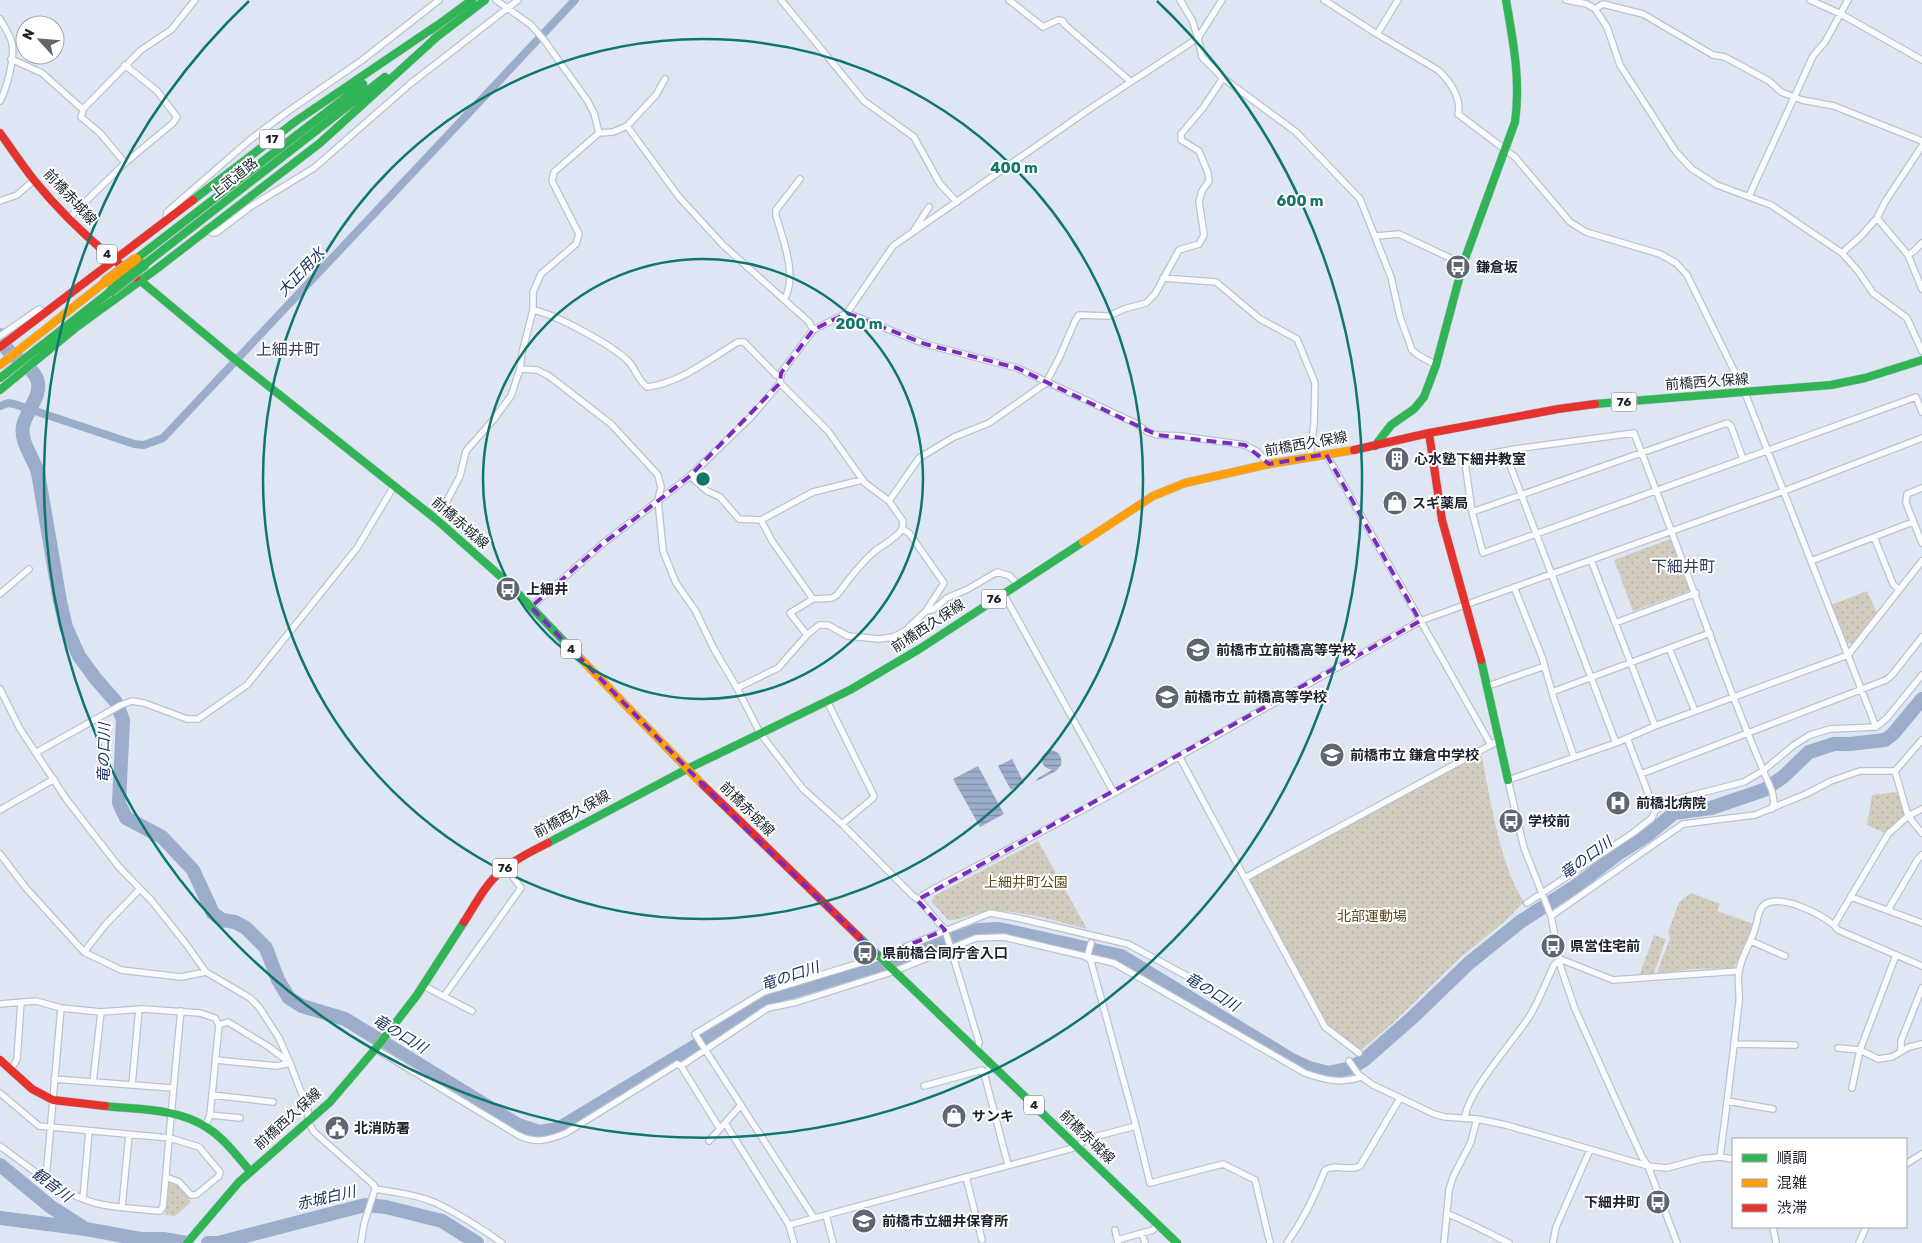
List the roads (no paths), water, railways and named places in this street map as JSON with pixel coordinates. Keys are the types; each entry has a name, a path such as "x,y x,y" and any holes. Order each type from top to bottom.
{"main road":[{"name":"上武道路","path":"20,355 111,291 141,262 438,30 472,0"},
{"name":"上武道路","path":"438,30 485,0"},
{"path":"1375,446 1391,425 1414,409 1424,396 1436,365 1463,264 1515,122 1519,82 1506,0"},
{"name":"17","path":"0,347 296,121 438,30"},
{"name":"17","path":"3,375 37,360 78,326 141,280 320,142 438,30"},
{"name":"前橋赤城線","path":"0,133 34,180 69,218 113,260 141,280 236,360 438,520 508,583 742,824 881,957"},
{"name":"上武道路","path":"3,375 20,355 105,282 141,262"},
{"name":"前橋西久保線","path":"187,1243 239,1182 330,1102 376,1048 424,986 482,893 506,867 519,858 687,768 850,690 921,648 1153,496 1185,483 1269,464 1375,446 1429,433 1568,408 1606,403 1831,386 1865,378 1922,360"},
{"path":"1429,433 1442,520 1488,686 1495,742 1508,780"},
{"name":"4","path":"881,957 893,969"},
{"name":"前橋赤城線","path":"893,969 1178,1243"},
{"path":"0,1060 32,1089 53,1100 187,1116 206,1125 216,1133 250,1171"}],"street":[{"path":"125,163 100,132 81,117 84,108 141,50 171,30 195,0"},
{"path":"166,220 166,212 251,139 286,112 361,61 439,0"},
{"path":"496,0 538,32 594,113 599,133"},
{"path":"206,229 213,233 217,232 250,207 314,168 410,84 518,0"},
{"path":"781,0 864,101 914,137 940,184 957,202"},
{"path":"1009,0 1043,27 1058,20 1063,20 1064,24 1130,81"},
{"path":"1180,0 1192,20 1202,57 1223,78 1296,132 1360,199 1391,277 1400,317 1412,350 1418,356 1436,365"},
{"path":"531,606 601,544 690,476 751,417 781,380 781,373 813,330 847,313 893,246 1130,81 1198,38 1222,0"},
{"path":"1324,0 1438,70 1446,78 1459,102 1458,114 1515,157 1570,222 1586,232 1660,254 1676,263 1686,275 1745,392 1876,727"},
{"path":"1377,34 1398,0"},
{"path":"1566,0 1588,2 1595,10 1607,27 1620,65 1676,152 1692,169 1717,185 1771,204 1842,253 1858,271 1873,293 1907,318 1922,351"},
{"path":"1810,0 1841,14 1922,60"},
{"path":"1749,196 1813,56 1825,42 1848,0"},
{"path":"1595,10 1603,4 1643,14 1713,55 1725,57 1769,81 1781,92 1802,100 1834,106 1922,140"},
{"path":"0,19 12,42 11,59 4,92 0,100"},
{"path":"11,59 42,74 80,107 84,108"},
{"path":"69,218 125,163 173,123 177,117 157,91 125,65"},
{"path":"889,501 919,458 954,437 989,423 1046,383 1079,315 1109,316 1124,309 1146,303 1154,294 1179,250 1199,244 1204,235 1200,202 1202,191 1209,181 1208,173 1198,151 1181,140 1180,134 1203,108 1223,78"},
{"path":"438,520 460,476 466,451 494,420 511,396 520,370 533,310 533,292 541,274 576,244 579,234 552,181 554,172 599,133 613,132 627,126 652,100 665,79"},
{"path":"627,126 679,197 723,245 809,322 813,330"},
{"path":"1842,253 1877,218 1885,202 1922,146"},
{"path":"784,300 789,292 789,272 787,254 776,210 800,179"},
{"path":"0,201 17,195 34,180"},
{"path":"912,233 929,207"},
{"path":"1877,218 1908,255 1922,289"},
{"path":"1376,236 1399,234 1463,264"},
{"path":"1908,255 1922,243"},
{"path":"1163,278 1216,282 1260,319 1298,339 1315,383 1314,424 1310,457"},
{"path":"0,336 31,313 39,309 45,313"},
{"path":"533,310 585,332 618,354 629,362 641,382 647,387 656,386 681,376 738,342 744,342 828,431 862,480 889,501 903,521 899,534 876,550 858,567 837,596 812,599 790,614 807,635"},
{"path":"847,313 925,344 1017,368 1135,423 1148,432 1157,435 1181,436 1245,445 1258,452 1269,464"},
{"path":"520,370 538,370 549,376 611,424 658,475 661,487 658,500 663,551 676,583 695,610 714,650 737,688 760,733 803,788 920,901 945,930 979,1042 977,1050"},
{"path":"1772,809 1774,802 1772,791 1735,698 1672,531 1656,490 1642,453 1634,433 1515,449 1467,458 1465,462 1472,512 1483,553 1536,534 1656,490 1742,459 1916,397 1922,412"},
{"path":"1472,512 1727,423 1731,426 1742,459"},
{"path":"920,901 922,896 928,892 1114,793 1420,621 1784,491 1922,438"},
{"path":"1505,452 1616,743"},
{"path":"1245,878 1495,742 1420,621 1326,454"},
{"path":"690,476 707,491 720,497 739,519 761,520 813,492 862,480"},
{"path":"37,752 132,701 144,703 187,719 198,719 247,685 357,548 394,486"},
{"path":"1922,488 1907,494 1906,503 1922,543"},
{"path":"761,520 772,541 812,599"},
{"path":"1811,561 1913,522"},
{"path":"737,688 778,668 807,635 820,625 828,625 848,636 879,639 893,637 905,631 926,611 944,583 909,534 902,529"},
{"path":"1874,537 1893,584 1899,590"},
{"path":"1591,560 1655,726"},
{"path":"1678,1243 1648,1166 1575,1008 1561,968 1550,913 1524,848 1508,780 1616,743 1655,726 1848,655 1922,561"},
{"path":"0,594 29,569"},
{"path":"926,611 934,609 947,598 968,589 997,572 1010,576 1017,584"},
{"path":"1514,587 1544,666 1574,757"},
{"path":"1003,593 1114,793"},
{"path":"1615,623 1696,594"},
{"path":"1552,692 1710,633"},
{"path":"1641,774 1886,680 1922,636"},
{"path":"1670,648 1695,712"},
{"path":"1488,686 1544,666"},
{"path":"1527,903 1633,832 1652,818 1655,811 1670,801 1744,782 1764,772 1794,745 1810,735 1830,729 1876,727 1887,718 1922,674"},
{"path":"0,689 20,729 67,800 119,867 186,944 206,972 250,998 259,1007 279,1038 308,1110 308,1121 314,1132 374,1185 375,1190 364,1224 361,1243"},
{"path":"827,701 874,796 842,824"},
{"path":"1627,738 1655,811"},
{"path":"1550,913 1683,824 1755,815 1806,794 1831,781 1860,771 1895,771 1922,740"},
{"path":"1179,756 1325,1027 1359,1053"},
{"path":"1895,771 1908,816 1922,833"},
{"path":"0,810 54,779"},
{"path":"1834,925 1888,834 1908,816 1922,809"},
{"path":"0,854 26,888 84,952 121,970 181,977 206,972"},
{"path":"1888,910 1922,855"},
{"path":"444,996 521,888 506,867"},
{"path":"84,952 106,924 140,889"},
{"path":"1851,897 1922,923"},
{"path":"1720,1157 1739,999 1739,971 1744,954 1751,941 1758,913 1763,905 1773,901 1798,905 1822,916 1838,930 1922,966"},
{"path":"814,1218 695,1034 764,992 881,957 990,913 1128,944 1188,976"},
{"path":"681,1066 704,1048 768,1008 797,1002 976,938 1004,937 1114,963 1305,1073 1330,1081 1347,1082 1360,1076"},
{"path":"1751,941 1785,956"},
{"path":"1091,943 1088,957 1136,1126 1150,1183 1223,1164 1255,1180 1270,1243"},
{"path":"1852,1088 1860,1050 1896,955"},
{"path":"1560,959 1613,980 1739,971"},
{"path":"1465,1118 1465,1110 1474,1094 1530,1016 1554,964 1560,959"},
{"path":"424,986 472,1011"},
{"path":"1900,1051 1901,1041 1922,988"},
{"path":"0,1004 36,1001 61,1008 101,1012 139,1009 180,1011 215,1018 219,1025 210,1115 206,1125"},
{"path":"11,1070 17,1060 21,1002"},
{"path":"46,1179 61,1008"},
{"path":"132,1085 139,1009"},
{"path":"0,1146 46,1179 73,1195 96,1203 160,1211 163,1207 170,1138 170,1113 180,1011"},
{"path":"93,1082 101,1012"},
{"path":"219,1025 228,1022 269,1047 290,1063"},
{"path":"1734,1044 1795,1045"},
{"path":"1838,1048 1860,1050 1878,1059 1892,1057 1900,1051 1922,1044"},
{"path":"376,1048 525,1138 549,1141 566,1133 677,1064 681,1066 720,1129"},
{"path":"216,1060 277,1066 290,1063"},
{"path":"1350,1063 1360,1076 1373,1086 1434,1114 1445,1117 1477,1119 1506,1125 1648,1166 1667,1168 1700,1159 1720,1157 1732,1159"},
{"path":"984,1073 994,1066"},
{"path":"924,1086 982,1070 1008,1166"},
{"path":"54,1079 172,1088"},
{"path":"0,1092 39,1126 170,1138 199,1147 220,1172 219,1176 196,1195 191,1195 178,1182 166,1177"},
{"path":"212,1095 273,1102"},
{"path":"1287,1243 1305,1216 1325,1170 1330,1167 1352,1169 1360,1166 1400,1098"},
{"path":"1727,1101 1773,1109"},
{"path":"709,1142 741,1105"},
{"path":"210,1115 240,1118"},
{"path":"1444,1243 1449,1190 1453,1177 1471,1142 1477,1119"},
{"path":"725,1122 789,1225 794,1243"},
{"path":"789,1225 1077,1147 1086,1139 1136,1126"},
{"path":"82,1198 89,1131"},
{"path":"122,1207 129,1134"},
{"path":"1553,1243 1556,1227 1590,1150"},
{"path":"1907,1163 1922,1154"},
{"path":"966,1177 982,1240"},
{"path":"375,1190 434,1202 478,1226 502,1243"},
{"path":"1448,1214 1470,1222 1480,1230 1508,1243"},
{"path":"826,1215 833,1243"},
{"path":"1114,1230 1117,1242 1153,1230 1158,1224"},
{"path":"1773,1228 1776,1243"},
{"path":"1859,1243 1866,1228"},
{"path":"1142,1233 1144,1243"}],"water":[{"path":"1049,750 1059,754 1061,765 1056,771 1035,782 1038,778 1052,770 1045,767 1042,763 1042,756"},
{"path":"1012,759 1024,783 1011,790 998,766"},
{"path":"978,766 1004,814 980,827 953,779"}],"waterway":[{"name":"大正用水","path":"0,406 8,403 14,404 134,444 144,445 163,438 575,0"},
{"name":"竜の口川","path":"0,335 6,348 27,366 37,379 38,391 23,426 25,444 38,473 66,627 79,656 116,702 123,720 119,803 126,818 162,837 193,870 213,913 222,920 235,922 246,928 266,948 278,980 289,998 302,1006 345,1019 518,1125 539,1132 558,1129 712,1036 764,1000 874,967 978,930 999,929 1121,956 1290,1059 1309,1068 1329,1073 1351,1068 1364,1060 1413,1017 1469,963 1520,922 1576,886 1619,853 1649,834 1674,813 1711,808 1764,790 1783,777 1809,752 1834,744 1885,740 1893,734 1922,699"},
{"name":"観音川","path":"0,1165 51,1207 81,1226"},
{"name":"赤城白川","path":"208,1243 218,1243 365,1205 386,1207 442,1221 477,1243"},
{"name":"赤城白川","path":"0,1218 86,1229 140,1239 163,1239 187,1243"}],"place":[{"name":"鎌倉坂","path":"1458,267"},
{"name":"心水塾下細井教室","path":"1397,459"},
{"name":"スギ薬局","path":"1395,503"},
{"name":"上細井","path":"508,589"},
{"name":"前橋市立前橋高等学校","path":"1198,650"},
{"name":"前橋市立 前橋高等学校","path":"1167,697"},
{"name":"前橋市立 鎌倉中学校","path":"1332,755"},
{"name":"前橋北病院","path":"1618,803"},
{"name":"学校前","path":"1511,821"},
{"name":"県営住宅前","path":"1553,946"},
{"name":"県前橋合同庁舎入口","path":"865,953"},
{"name":"サンキ","path":"954,1116"},
{"name":"北消防署","path":"337,1128"},
{"name":"下細井町","path":"1658,1202"},
{"name":"前橋市立細井保育所","path":"864,1221"}],"district":[{"name":"上細井町","path":"288,349"},
{"name":"下細井町","path":"1683,566"}],"park label":[{"name":"上細井町公園","path":"1026,882"},
{"name":"北部運動場","path":"1372,916"}]}
